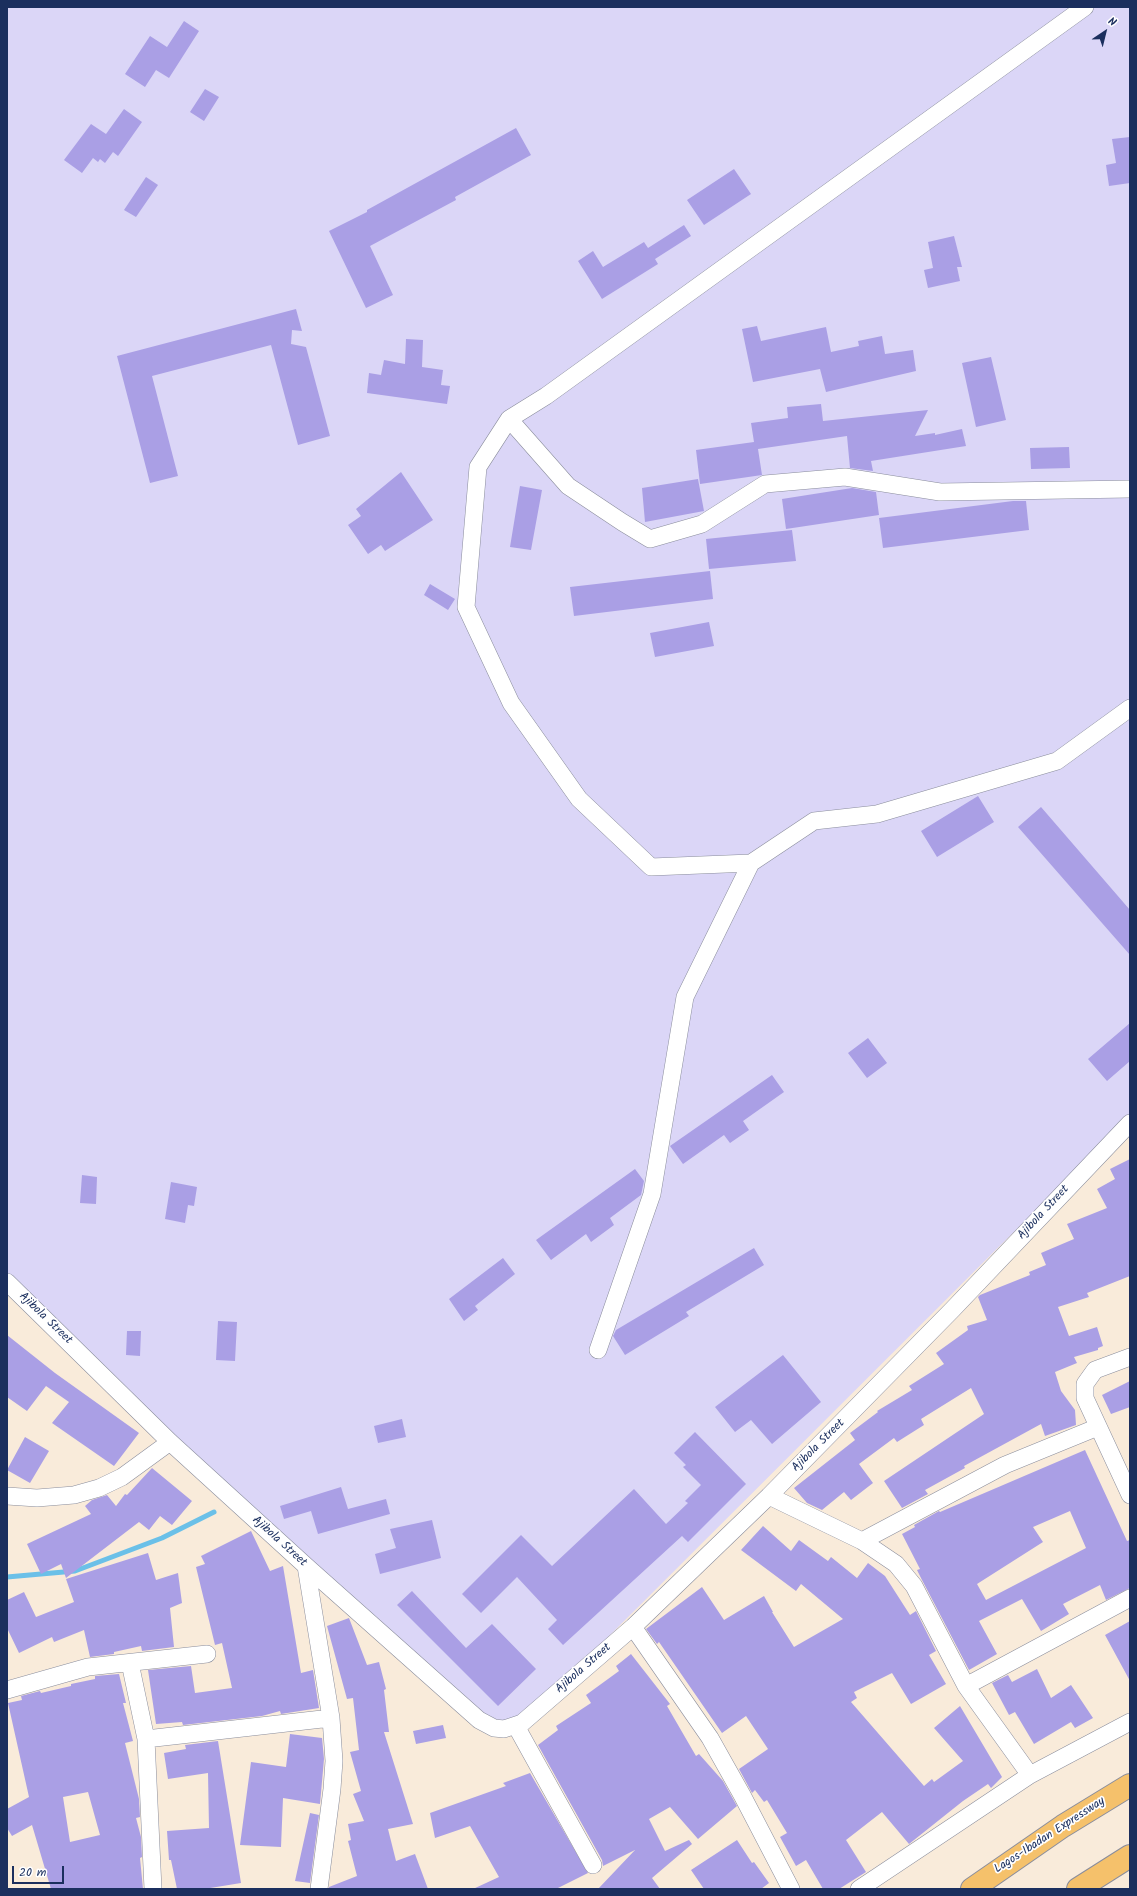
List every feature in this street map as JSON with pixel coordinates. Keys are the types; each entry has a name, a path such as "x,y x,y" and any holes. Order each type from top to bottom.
{"highway":[{"name":"Lagos-Ibadan Expressway","path":"972,1889 1063,1826 1130,1785"},
{"path":"1078,1889 1130,1856"}],"street":[{"path":"751,863 651,867 579,799 511,703 466,607 478,467 509,419 546,396 1085,7"},
{"path":"509,419 568,486 650,539 702,524 765,484 846,477 940,492 1130,489"},
{"path":"598,1350 652,1194 685,997 751,863 814,821 877,814 1056,761 1130,708"},
{"name":"Ajibola Street","path":"7,1282 170,1442 306,1566 479,1720 494,1728 504,1729 516,1726 633,1627 769,1496 953,1309 1130,1123"},
{"path":"1130,1357 1095,1370 1084,1384 1085,1398 1130,1495"},
{"path":"862,1541 1005,1465 1098,1427"},
{"path":"7,1496 37,1498 74,1495 99,1488 122,1477 170,1442"},
{"path":"769,1496 862,1541 896,1564 914,1586 966,1686 1030,1775"},
{"path":"306,1566 331,1718 334,1761 332,1789 319,1889"},
{"path":"966,1686 1130,1598"},
{"path":"633,1627 710,1738 742,1795 790,1889"},
{"path":"7,1690 88,1667 207,1654"},
{"path":"130,1663 146,1738 153,1889"},
{"path":"146,1738 331,1718"},
{"path":"859,1889 1030,1775 1130,1722"},
{"path":"516,1726 593,1866"}],"shaded area":[{"path":"7,7 1130,7 1130,1116 547,1698 492,1734 309,1572 7,1276"}],"building":[{"path":"184,21 199,31 169,78 156,70 145,87 125,74 150,36 167,47"},
{"path":"205,89 219,97 204,121 190,112"},
{"path":"124,109 142,122 118,156 113,152 105,163 100,159 98,162 93,158 82,173 64,160 91,124 106,134"},
{"path":"516,128 531,155 455,197 456,200 370,246 393,295 366,308 329,231 367,212 367,210"},
{"path":"1130,137 1130,183 1109,186 1106,165 1116,163 1112,139"},
{"path":"734,169 751,194 704,225 687,200"},
{"path":"146,177 158,185 136,217 124,210"},
{"path":"684,225 691,236 655,259 658,264 602,299 578,261 593,251 603,267 644,242 648,248"},
{"path":"954,236 962,267 957,267 960,281 928,288 924,270 933,268 928,242"},
{"path":"296,309 302,331 292,330 291,344 306,347 330,436 298,445 271,345 152,376 178,476 150,483 117,356"},
{"path":"757,326 761,341 826,327 831,352 859,346 858,341 882,336 885,354 913,350 916,371 826,392 820,369 753,382 742,329"},
{"path":"406,339 423,340 422,367 443,370 441,385 450,386 447,404 367,393 369,373 381,375 384,360 405,364"},
{"path":"991,357 1006,420 976,427 962,363"},
{"path":"821,404 823,421 928,410 915,436 935,433 935,435 962,429 966,446 871,461 873,471 850,468 847,436 758,449 762,475 700,484 696,450 754,442 751,423 788,418 787,407"},
{"path":"1069,447 1070,468 1031,469 1030,448"},
{"path":"401,472 433,520 385,551 381,545 368,554 348,525 361,516 356,509"},
{"path":"698,479 704,511 645,522 642,488"},
{"path":"520,486 542,490 531,550 510,547"},
{"path":"852,488 876,492 879,515 786,529 782,499"},
{"path":"1013,501 1026,501 1029,530 883,548 879,518"},
{"path":"792,530 796,561 709,569 706,539"},
{"path":"710,571 713,599 574,616 570,587"},
{"path":"430,584 455,599 448,610 424,595"},
{"path":"709,622 714,646 655,657 650,633"},
{"path":"978,796 994,822 937,857 921,831"},
{"path":"1041,807 1130,910 1130,955 1018,827"},
{"path":"1130,1023 1130,1061 1107,1081 1088,1059"},
{"path":"868,1038 887,1063 867,1078 848,1053"},
{"path":"772,1075 784,1092 743,1121 749,1130 730,1143 724,1135 683,1164 670,1146"},
{"path":"1130,1159 1130,1276 1087,1293 1089,1297 1058,1307 1069,1336 1097,1327 1103,1346 1098,1348 1098,1350 1074,1357 1077,1363 1055,1372 1061,1391 1075,1410 1076,1425 1045,1436 1041,1424 964,1466 965,1468 925,1490 928,1494 902,1508 884,1481 984,1414 971,1388 921,1419 924,1425 897,1442 894,1438 859,1464 873,1483 851,1500 844,1492 822,1510 807,1503 794,1488 855,1440 850,1433 878,1412 877,1411 912,1390 909,1386 944,1364 936,1353 968,1330 967,1326 987,1320 978,1297 980,1295 1030,1275 1029,1272 1046,1265 1041,1253 1074,1239 1067,1224 1107,1208 1097,1189 1115,1179 1110,1169"},
{"path":"635,1169 644,1181 641,1195 610,1218 614,1225 591,1242 586,1234 551,1260 536,1240"},
{"path":"82,1175 97,1177 96,1204 80,1203"},
{"path":"171,1182 197,1187 194,1206 188,1205 185,1223 165,1219"},
{"path":"754,1248 764,1265 686,1312 689,1316 625,1355 613,1336 616,1330"},
{"path":"503,1258 515,1274 475,1306 478,1310 464,1321 449,1299"},
{"path":"218,1321 237,1322 235,1361 216,1360"},
{"path":"127,1331 141,1331 140,1356 126,1355"},
{"path":"7,1335 55,1373 139,1433 114,1466 52,1423 69,1402 46,1386 27,1411 7,1397"},
{"path":"783,1355 821,1402 772,1444 751,1420 735,1432 715,1407"},
{"path":"1130,1381 1130,1407 1111,1414 1102,1395"},
{"path":"402,1419 406,1437 378,1443 374,1426"},
{"path":"695,1432 746,1484 688,1542 682,1536 563,1645 548,1629 557,1620 517,1577 481,1613 462,1594 521,1535 552,1566 634,1489 666,1524 688,1503 685,1501 701,1485 683,1467 686,1465 674,1453"},
{"path":"25,1437 49,1451 30,1483 7,1470"},
{"path":"1085,1450 1127,1541 1130,1540 1130,1588 1106,1600 1100,1585 1063,1604 1069,1614 1041,1631 1022,1599 979,1621 997,1654 969,1670 917,1570 920,1569 902,1534 915,1527 914,1525 939,1511 940,1512","holes":["1070,1511 1086,1548 986,1600 977,1584 1043,1542 1033,1527"]},
{"path":"152,1468 192,1501 172,1525 160,1516 149,1530 139,1522 66,1578 61,1564 41,1574 27,1544 91,1514 85,1506 92,1500 107,1495 116,1506 125,1494 127,1495"},
{"path":"341,1487 348,1509 386,1499 390,1514 318,1534 311,1511 284,1519 280,1506"},
{"path":"432,1520 441,1558 380,1574 375,1554 396,1548 390,1529"},
{"path":"763,1526 791,1551 799,1540 828,1561 831,1557 857,1578 868,1563 885,1576 910,1615 916,1611 936,1651 929,1655 946,1684 911,1704 892,1673 854,1692 857,1698 851,1702 924,1786 932,1779 934,1782 963,1761 934,1728 960,1706 1002,1777 991,1788 988,1784 963,1801 909,1844 882,1812 846,1840 866,1872 839,1889 823,1889 806,1860 796,1866 780,1837 787,1833 767,1800 764,1802 755,1790 752,1793 739,1769 768,1749 746,1716 722,1733 659,1642 657,1644 646,1629 702,1587 724,1620 764,1596 772,1612 794,1647 843,1619 801,1584 796,1591 741,1550"},
{"path":"251,1531 270,1571 283,1566 301,1673 313,1670 319,1708 281,1714 280,1711 262,1716 183,1725 182,1722 156,1724 148,1670 191,1666 195,1693 232,1688 222,1643 215,1645 196,1567 205,1564 201,1556"},
{"path":"148,1553 156,1580 178,1573 182,1603 170,1608 174,1647 142,1651 141,1646 114,1652 114,1654 90,1657 84,1630 54,1642 52,1637 19,1653 7,1628 7,1600 24,1592 36,1617 74,1602 66,1579"},
{"path":"412,1591 466,1648 492,1624 536,1669 498,1706 397,1605"},
{"path":"349,1618 367,1665 379,1662 386,1689 384,1690 389,1732 384,1732 413,1824 388,1829 396,1861 415,1854 428,1889 329,1889 329,1887 357,1876 348,1841 351,1840 348,1824 364,1821 353,1794 361,1791 350,1752 359,1750 353,1698 347,1699 327,1626"},
{"path":"1130,1621 1130,1681 1105,1635"},
{"path":"631,1654 670,1704 667,1706 696,1756 699,1754 723,1781 737,1806 698,1839 670,1807 649,1819 665,1851 689,1840 692,1844 652,1878 660,1889 598,1889 635,1850 603,1866 602,1860 538,1745 558,1730 556,1726 591,1703 586,1695 619,1671 616,1666"},
{"path":"1037,1669 1051,1698 1071,1685 1093,1718 1075,1728 1071,1722 1034,1744 1015,1712 1009,1715 992,1683 1008,1675 1012,1682"},
{"path":"119,1674 126,1703 123,1703 133,1741 125,1743 139,1799 140,1817 136,1818 141,1837 142,1857 140,1858 143,1889 51,1889 32,1825 12,1836 7,1828 7,1809 29,1797 8,1703 22,1700 21,1696 40,1691 41,1693 95,1679 95,1676","holes":["88,1792 100,1835 70,1842 63,1797"]},
{"path":"443,1725 446,1738 416,1744 413,1731"},
{"path":"290,1734 322,1738 324,1759 320,1804 283,1798 281,1847 240,1845 251,1762 286,1767"},
{"path":"218,1741 241,1883 204,1889 177,1889 171,1860 169,1860 167,1831 209,1828 208,1773 168,1779 164,1753 186,1749 185,1745"},
{"path":"530,1773 588,1873 556,1889 473,1889 499,1877 470,1826 435,1838 430,1813 506,1786 503,1783"},
{"path":"310,1813 319,1815 310,1883 295,1881"},
{"path":"737,1840 752,1863 754,1862 769,1883 761,1889 704,1889 691,1870"}],"waterway":[{"path":"7,1577 75,1571 162,1538 214,1512"}]}
